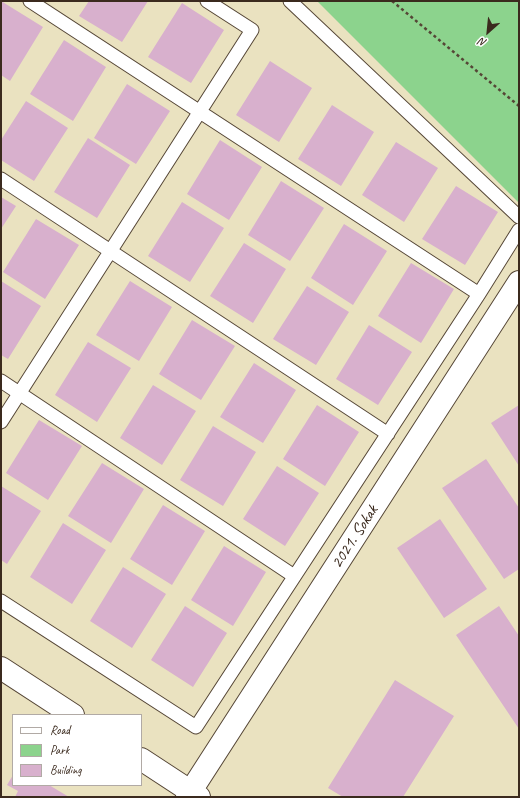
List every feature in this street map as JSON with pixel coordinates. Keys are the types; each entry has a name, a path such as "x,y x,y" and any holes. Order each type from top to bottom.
{"street":[{"name":"2021. Sokak","path":"192,795 519,282"},
{"path":"1,668 71,714"},
{"path":"142,760 192,795"}],"lane":[{"path":"30,1 479,294"},
{"path":"1,422 252,30 207,1"},
{"path":"290,1 519,217"},
{"path":"1,179 388,434"},
{"path":"1,601 196,727 479,294 519,230"},
{"path":"1,381 294,576"}],"path":[{"path":"392,1 519,106"}],"green space":[{"path":"317,1 519,1 519,203"}],"building":[{"path":"1,1 43,27 10,81 1,75"},
{"path":"89,1 148,1 122,42 79,16"},
{"path":"182,3 224,30 191,83 148,57"},
{"path":"64,40 106,67 73,121 30,94"},
{"path":"270,61 312,88 279,142 236,115"},
{"path":"127,84 170,111 136,164 94,138"},
{"path":"26,101 68,128 34,181 1,160 1,140"},
{"path":"332,105 374,132 341,186 298,159"},
{"path":"88,138 130,165 97,218 54,192"},
{"path":"220,140 262,167 229,220 187,194"},
{"path":"396,142 438,168 404,222 362,195"},
{"path":"281,181 324,208 290,261 248,235"},
{"path":"456,186 498,212 465,265 422,239"},
{"path":"1,197 16,206 1,229"},
{"path":"182,202 224,228 190,282 148,256"},
{"path":"36,219 79,245 45,299 3,272"},
{"path":"344,224 387,251 353,305 311,278"},
{"path":"244,243 286,269 253,323 210,296"},
{"path":"411,263 454,289 421,343 378,316"},
{"path":"1,281 41,306 8,359 1,355"},
{"path":"130,281 172,307 139,361 96,335"},
{"path":"307,286 349,312 316,365 273,339"},
{"path":"192,320 235,346 201,400 159,374"},
{"path":"369,325 412,352 378,405 336,379"},
{"path":"88,342 131,368 97,422 55,395"},
{"path":"254,363 296,390 263,443 220,417"},
{"path":"153,385 196,411 162,465 120,438"},
{"path":"317,405 359,432 325,486 283,459"},
{"path":"519,405 519,466 491,423"},
{"path":"39,420 82,446 48,500 6,473"},
{"path":"213,426 256,452 223,506 180,480"},
{"path":"486,459 519,508 519,569 504,579 442,488"},
{"path":"102,463 144,489 111,543 68,516"},
{"path":"277,466 319,493 285,546 243,519"},
{"path":"1,486 41,511 7,564 1,560"},
{"path":"163,505 205,531 172,585 130,559"},
{"path":"440,519 487,589 444,618 397,548"},
{"path":"63,523 106,550 72,604 30,577"},
{"path":"224,546 266,572 233,626 191,600"},
{"path":"123,567 166,594 132,648 90,621"},
{"path":"185,606 227,633 193,687 151,660"},
{"path":"499,606 519,636 519,729 456,635"},
{"path":"395,680 454,716 403,797 343,797 328,788"},
{"path":"12,777 12,786 51,786 69,797 15,797 18,791 7,785"}]}
